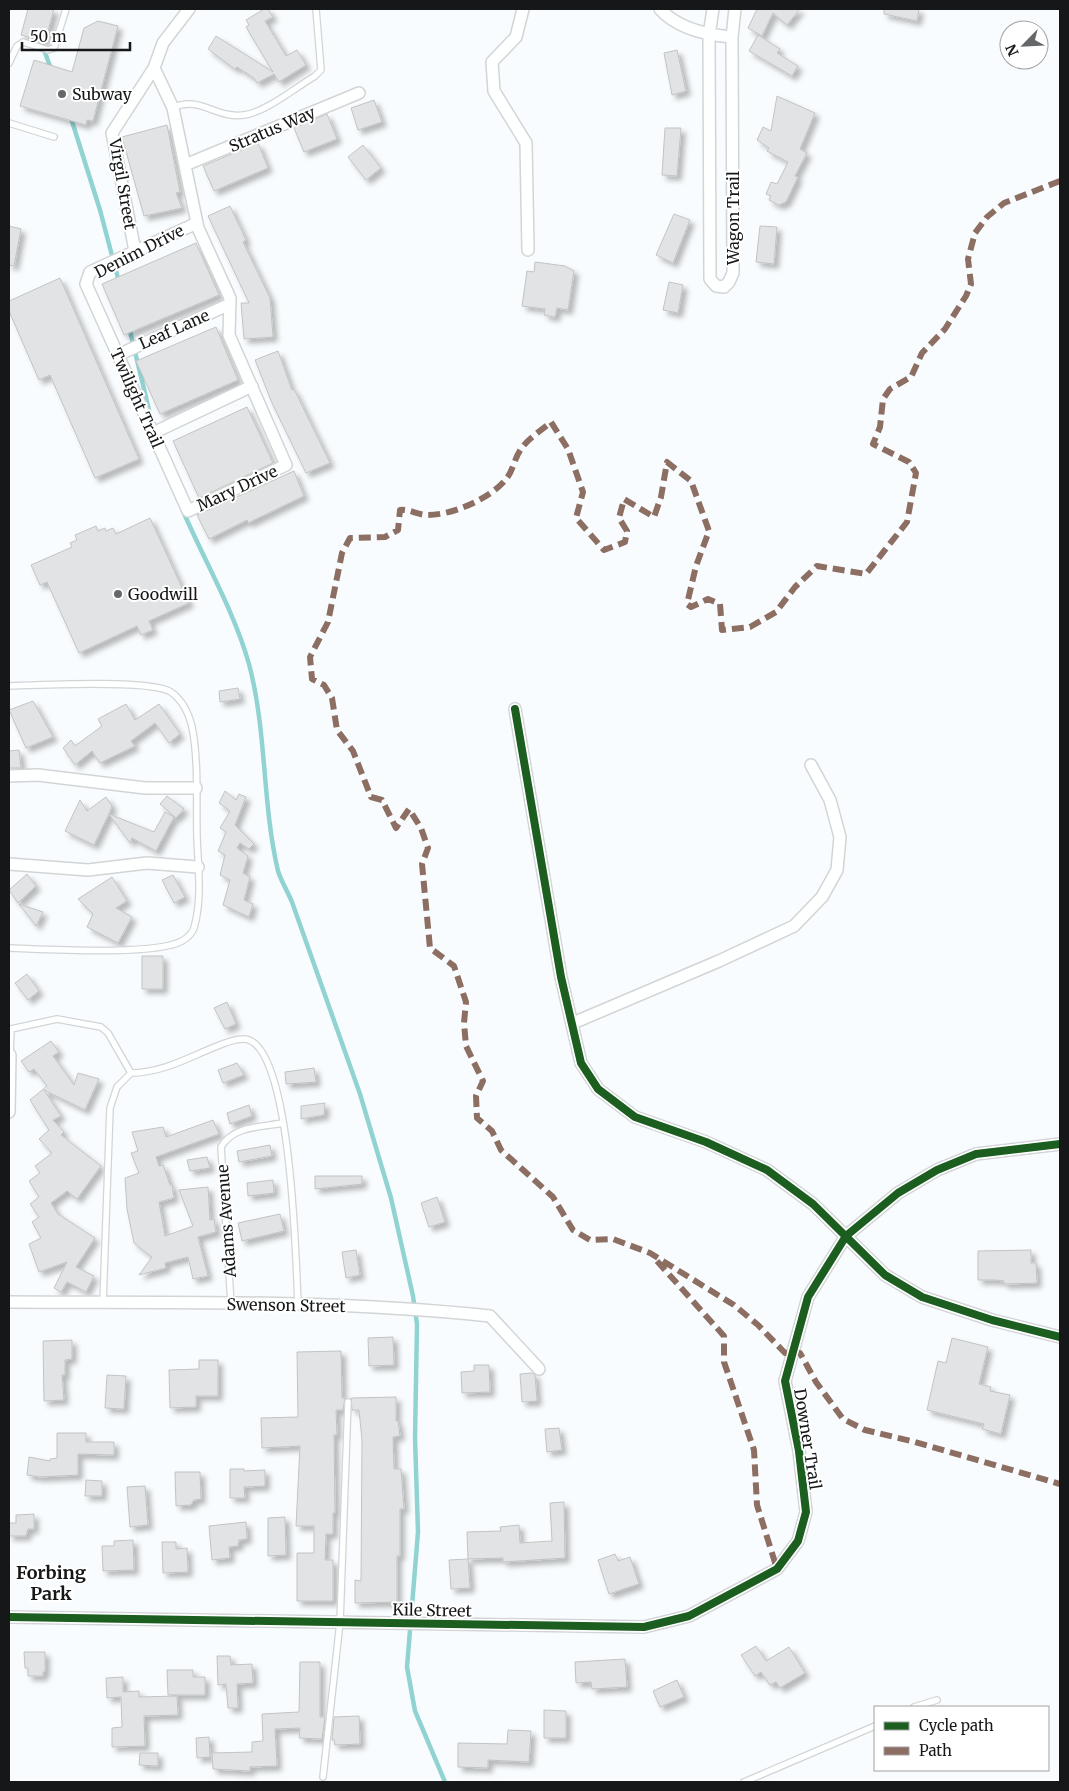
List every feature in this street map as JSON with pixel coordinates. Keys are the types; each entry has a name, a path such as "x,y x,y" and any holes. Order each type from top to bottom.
{"street":[{"name":"Virgil Street","path":"135,251 112,133 154,68 163,43 189,9"},
{"path":"523,9 516,37 492,62 494,92 526,143 528,250"},
{"path":"660,9 676,22 709,35 732,37"},
{"name":"Wagon Trail","path":"713,9 709,35 710,279 716,286 724,287 729,282 733,273 732,37 735,9"},
{"path":"153,432 252,386 229,335 230,298 197,222 173,108 154,68"},
{"name":"Stratus Way","path":"185,165 359,93"},
{"name":"Denim Drive","path":"86,284 90,272 197,222"},
{"name":"Twilight Trail","path":"86,284 188,511"},
{"name":"Leaf Lane","path":"118,355 230,304"},
{"name":"Mary Drive","path":"188,511 286,465 252,386"},
{"path":"515,709 561,977 581,1063 598,1089 635,1117 706,1142 767,1170 813,1204 885,1275 922,1297 992,1320 1060,1337"},
{"path":"572,1023 719,961 794,926 822,898 837,870 840,837 830,800 811,765"},
{"path":"9,776 38,775 145,788 196,788"},
{"path":"9,864 88,870 147,863 198,867"},
{"path":"9,1112 10,1055"},
{"name":"Downer Trail","path":"806,1512 798,1451 785,1380 808,1297 846,1236 898,1193 936,1170 976,1154 1060,1144"},
{"name":"Swenson Street","path":"9,1302 298,1304 429,1309 490,1316 539,1369"},
{"name":"Kile Street","path":"9,1617 644,1627 689,1616 777,1569 798,1541 806,1512"}],"lane":[{"path":"9,63 17,46 23,42 48,50 54,48 66,9"},
{"path":"173,108 182,103 192,102 225,114 243,115 258,111 315,76 321,70 316,9"},
{"path":"9,123 54,137"},
{"path":"9,686 142,685 170,691 187,712 192,727 198,867 196,923 192,933 183,941 170,946 144,949 9,948"},
{"path":"10,1055 10,1029 57,1019 101,1027 108,1033 131,1073"},
{"path":"103,1303 110,1108 117,1087 131,1073 146,1073 165,1068 230,1042 244,1039 254,1042 261,1048 276,1083 283,1123 294,1215 298,1304"},
{"name":"Adams Avenue","path":"232,1304 221,1147 226,1138 237,1131 283,1123"},
{"path":"323,1776 340,1622 348,1402"},
{"path":"917,1706 937,1700"},
{"path":"744,1782 874,1726"}],"building":[{"path":"28,9 54,9 45,42 21,35"},
{"path":"264,9 268,9 273,17 265,21 286,56 297,50 306,65 279,82 274,74 257,83 254,78 237,67 235,69 208,49 216,36 273,72 246,27 249,25 246,20"},
{"path":"757,9 800,9 787,25 773,13 762,36 748,28"},
{"path":"884,9 919,9 917,21 884,14"},
{"name":"Subway","path":"98,21 118,26 93,121 87,120 86,125 20,106 34,60 72,72 84,28"},
{"path":"758,35 780,49 777,53 798,66 792,76 749,51"},
{"path":"677,50 686,91 672,95 664,53"},
{"path":"777,96 815,113 800,149 807,153 795,176 798,177 786,202 779,205 769,200 771,196 766,194 771,182 777,184 788,162 767,151 769,148 757,140 763,127 771,131"},
{"path":"374,100 382,122 358,130 351,108"},
{"path":"327,114 337,139 304,152 294,128"},
{"path":"167,125 180,192 176,193 182,208 144,216 122,137"},
{"path":"665,128 681,128 677,176 662,175"},
{"path":"258,143 268,168 214,191 203,166"},
{"path":"363,145 381,168 366,180 348,157"},
{"path":"230,206 246,240 243,242 270,298 273,337 244,339 241,303 249,303 208,216"},
{"path":"674,214 690,220 673,263 656,255"},
{"path":"9,226 21,229 14,266 9,265"},
{"path":"760,226 777,227 774,264 756,262"},
{"path":"196,243 219,295 124,335 102,284"},
{"path":"535,262 565,266 574,271 568,310 557,308 555,317 544,315 545,309 522,306 527,271 534,272"},
{"path":"60,278 139,459 95,478 50,375 39,380 9,311 9,301"},
{"path":"669,282 683,285 678,313 663,310"},
{"path":"216,327 238,380 160,414 136,361"},
{"path":"278,351 292,390 294,389 330,463 306,473 272,403 255,360"},
{"path":"247,407 273,463 199,498 173,441"},
{"path":"294,471 304,496 248,523 247,520 209,539 197,515"},
{"name":"Goodwill","path":"150,518 189,603 149,621 153,630 141,635 137,626 79,653 47,582 40,585 31,565 72,547 70,543 77,540 75,535 96,526 98,531 105,528 106,531 113,528 116,534"},
{"path":"238,688 240,699 220,702 219,691"},
{"path":"33,701 53,737 26,748 9,710"},
{"path":"126,704 135,720 159,704 180,734 169,743 155,723 131,741 135,746 100,763 92,751 75,765 63,748 71,740 75,746 102,726 98,719"},
{"path":"19,750 21,768 9,768 9,751"},
{"path":"225,791 236,800 239,794 246,797 235,825 254,844 249,849 240,843 237,848 248,856 243,873 250,877 244,900 253,904 249,917 223,905 230,880 220,875 225,855 218,851 226,832 220,828 230,811 219,803"},
{"path":"167,796 184,809 176,818 160,804"},
{"path":"106,797 112,806 94,845 65,831 80,800 87,811"},
{"path":"165,812 174,817 156,851 132,838 130,843 109,814 154,832"},
{"path":"27,874 36,886 18,903 9,890"},
{"path":"173,875 185,897 174,903 162,880"},
{"path":"112,877 127,901 116,908 132,917 118,943 87,927 93,914 78,899"},
{"path":"19,904 43,912 36,926"},
{"path":"142,956 163,956 163,989 142,989"},
{"path":"27,974 39,991 28,1000 15,983"},
{"path":"227,1002 236,1024 225,1029 214,1008"},
{"path":"51,1041 59,1052 53,1056 74,1085 78,1073 99,1079 85,1110 44,1090 61,1116 53,1120 64,1132 61,1135 101,1166 77,1199 67,1191 51,1203 58,1214 95,1238 76,1267 94,1276 86,1292 67,1282 61,1292 54,1288 67,1262 39,1272 29,1244 41,1238 32,1222 39,1217 30,1204 39,1197 29,1181 40,1173 35,1166 52,1153 39,1139 49,1130 30,1100 47,1086 34,1069 29,1072 21,1061"},
{"path":"237,1063 244,1075 223,1083 218,1070"},
{"path":"314,1068 316,1082 286,1084 285,1072"},
{"path":"325,1103 324,1115 301,1119 301,1106"},
{"path":"249,1105 252,1116 230,1124 227,1113"},
{"path":"213,1120 219,1134 156,1157 159,1166 163,1165 170,1185 172,1185 174,1198 159,1202 165,1236 193,1226 179,1190 208,1187 210,1220 214,1219 216,1232 198,1237 208,1276 193,1279 188,1257 165,1263 166,1268 139,1275 152,1257 134,1243 127,1209 125,1178 139,1173 131,1153 138,1151 132,1132 163,1127 166,1137"},
{"path":"270,1145 272,1156 239,1162 237,1151"},
{"path":"207,1157 210,1168 190,1171 187,1160"},
{"path":"315,1176 362,1176 362,1184 315,1189"},
{"path":"273,1180 274,1193 248,1196 247,1183"},
{"path":"437,1197 445,1222 429,1227 421,1203"},
{"path":"280,1214 284,1231 242,1241 238,1223"},
{"path":"356,1250 360,1275 346,1278 342,1252"},
{"path":"1031,1250 1031,1263 1036,1263 1037,1283 1004,1284 1004,1281 978,1280 978,1251"},
{"path":"393,1337 394,1365 369,1366 368,1338"},
{"path":"952,1338 988,1347 979,1384 991,1387 990,1391 1010,1395 1001,1434 982,1429 984,1424 927,1410 938,1361 946,1363"},
{"path":"72,1340 72,1359 65,1360 65,1375 62,1375 64,1400 44,1401 43,1341"},
{"path":"341,1351 342,1398 345,1398 343,1410 336,1410 337,1435 334,1435 335,1513 333,1513 333,1534 326,1534 325,1560 333,1560 333,1601 297,1601 297,1553 314,1553 314,1526 296,1526 300,1446 262,1448 261,1418 298,1417 297,1352"},
{"path":"199,1360 218,1360 218,1396 196,1396 196,1407 170,1408 169,1370 199,1369"},
{"path":"474,1365 489,1365 490,1392 462,1393 461,1372 474,1371"},
{"path":"532,1373 535,1375 537,1401 522,1402 520,1374"},
{"path":"107,1375 126,1376 124,1409 105,1408"},
{"path":"396,1397 396,1421 398,1421 400,1436 393,1437 394,1469 401,1469 404,1509 400,1509 400,1556 397,1556 397,1602 355,1603 355,1580 361,1581 362,1440 359,1410 352,1410 351,1398"},
{"path":"559,1428 562,1450 547,1452 545,1429"},
{"path":"57,1433 86,1433 86,1442 114,1442 114,1455 78,1454 78,1475 40,1477 27,1475 29,1457 50,1461 50,1459 57,1458"},
{"path":"230,1469 244,1469 244,1471 265,1470 265,1486 244,1487 245,1498 230,1498"},
{"path":"175,1472 200,1472 201,1499 194,1500 191,1505 176,1506"},
{"path":"86,1480 102,1481 102,1496 85,1496"},
{"path":"145,1486 148,1525 130,1527 127,1487"},
{"path":"564,1502 565,1558 503,1562 503,1558 468,1559 467,1532 501,1531 500,1527 519,1525 520,1543 552,1541 550,1503"},
{"path":"34,1514 34,1529 28,1529 26,1536 9,1536 9,1523 16,1523 16,1515"},
{"path":"285,1517 286,1555 268,1556 268,1518"},
{"path":"246,1522 247,1539 239,1540 238,1546 229,1547 230,1558 212,1560 209,1526"},
{"path":"133,1540 134,1570 103,1571 102,1546 114,1546 114,1541"},
{"path":"162,1542 176,1542 176,1549 187,1548 188,1572 163,1573"},
{"path":"615,1554 618,1561 630,1557 639,1584 609,1594 598,1560"},
{"path":"468,1559 470,1588 451,1589 449,1560"},
{"path":"756,1646 766,1661 789,1647 805,1673 780,1688 776,1682 770,1685 761,1672 755,1676 741,1655"},
{"path":"24,1652 45,1652 45,1672 43,1672 43,1676 28,1676 28,1668 25,1668"},
{"path":"217,1656 230,1656 231,1665 252,1664 253,1683 237,1684 238,1708 228,1708 226,1684 218,1685"},
{"path":"625,1659 627,1687 592,1689 591,1682 576,1683 575,1662"},
{"path":"300,1662 320,1662 320,1717 325,1717 322,1739 299,1738 300,1728 275,1729 277,1766 250,1767 250,1771 213,1769 212,1753 252,1752 252,1742 263,1741 262,1714 299,1712"},
{"path":"167,1670 193,1670 193,1677 205,1677 205,1695 168,1695"},
{"path":"123,1677 123,1692 139,1691 139,1697 177,1696 178,1715 144,1716 145,1746 112,1747 112,1728 122,1727 121,1697 107,1698 106,1678"},
{"path":"677,1680 684,1697 660,1707 653,1691"},
{"path":"544,1710 566,1711 566,1738 544,1738"},
{"path":"359,1716 360,1744 335,1745 334,1740 332,1740 334,1717"},
{"path":"508,1730 531,1731 529,1762 488,1760 488,1768 458,1767 458,1743 507,1744"},
{"path":"209,1737 210,1757 197,1758 196,1738"},
{"path":"140,1753 158,1753 158,1766 139,1765"}],"waterway":[{"path":"39,36 51,69"},
{"path":"71,118 100,210 119,282"},
{"path":"129,327 150,414"},
{"path":"183,511 227,606 249,664 259,715 269,820 278,871 292,902 360,1094 391,1198 413,1296 417,1324 415,1438 418,1532 407,1667 415,1711 445,1782"}],"marked path":[{"path":"1060,181 1004,203 987,217 975,233 968,259 971,284 966,296 945,329 922,353 911,377 890,389 883,399 880,427 873,444 909,462 916,473 907,522 866,574 817,566 795,587 776,612 750,627 722,630 720,604 708,599 691,607 687,604 696,566 709,531 691,481 667,462 661,497 654,517 624,499 619,518 627,531 625,542 604,550 576,518 583,492 568,449 551,422 521,449 507,478 481,499 459,509 436,515 400,510 398,530 385,537 350,538 342,553 328,622 310,657 312,679 324,685 332,698 337,730 353,751 371,797 382,800 396,828 409,809 421,828 428,848 422,864 430,948 454,966 466,1002 464,1023 466,1046 483,1081 476,1096 477,1118 492,1131 501,1150 553,1197 573,1230 590,1240 613,1239 650,1253 734,1305 758,1325 785,1353 800,1353 816,1382 843,1419 865,1430 915,1442 1060,1484"},
{"path":"657,1261 724,1336 724,1362 754,1450 757,1505 777,1569"}],"cycle path":[{"path":"515,709 561,977 581,1063 598,1089 635,1117 706,1142 767,1170 813,1204 885,1275 922,1297 992,1320 1060,1337"},
{"path":"9,1617 644,1627 689,1616 777,1569 798,1541 806,1512 799,1451 785,1381 808,1297 846,1236 898,1193 937,1170 976,1154 1060,1144"}],"place":[{"name":"Subway","path":"62,94"},
{"name":"Goodwill","path":"118,594"}],"district":[{"name":"Forbing Park","path":"51,1584"}]}
